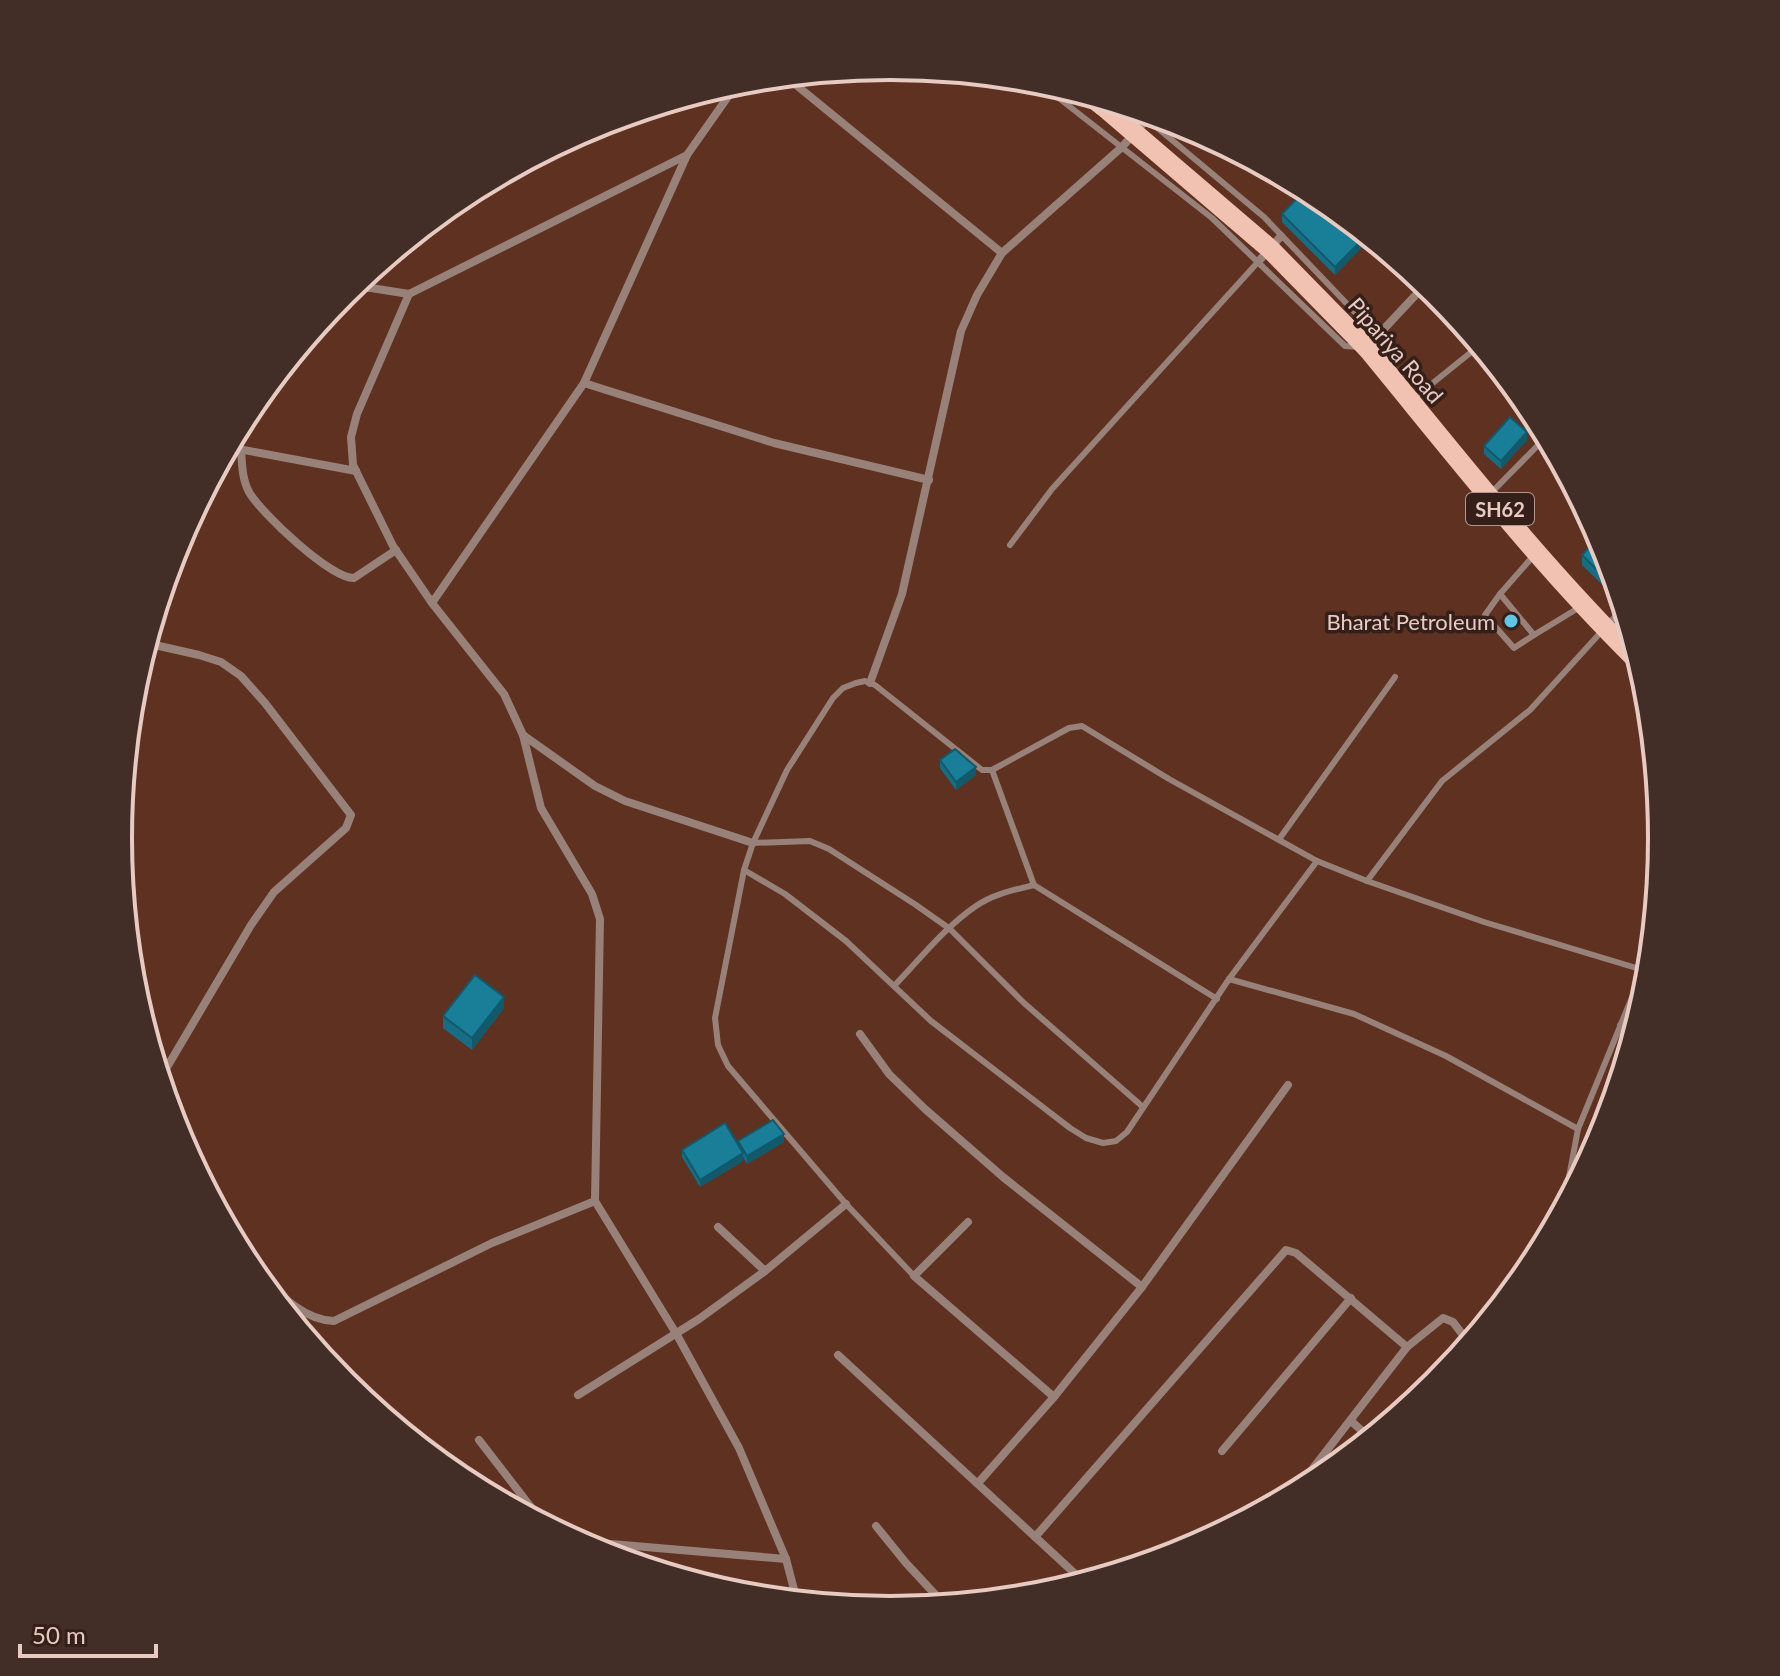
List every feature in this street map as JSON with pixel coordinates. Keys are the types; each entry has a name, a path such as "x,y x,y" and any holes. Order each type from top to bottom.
{"main road":[{"name":"Pipariya Road","path":"1110,113 1270,249 1367,348 1488,496 1623,647"}],"street":[{"path":"797,86 1002,253"},
{"path":"432,603 584,383 687,155 727,99"},
{"path":"870,683 902,594 961,331 977,295 1002,253 1122,147 1143,124"},
{"path":"371,288 409,294 687,155"},
{"path":"1258,262 1281,236"},
{"path":"409,294 357,414 350,451 356,471 396,550 432,603 504,694 523,735 541,808 592,894 600,919 595,1201 677,1335 739,1448 786,1559 794,1590"},
{"path":"1367,348 1417,294"},
{"path":"584,383 774,443 929,480"},
{"path":"356,471 241,449 244,480 252,496 264,511 321,562 349,579 365,572 396,550"},
{"path":"157,646 221,662 241,676 275,715 351,815 346,828 274,892 251,925 167,1066"},
{"path":"523,735 584,779 625,801 753,843"},
{"path":"860,1034 889,1074 925,1109 1003,1177 1142,1287"},
{"path":"979,1482 1054,1397 1142,1287 1288,1085"},
{"path":"295,1306 318,1320 334,1321 492,1243 595,1201"},
{"path":"578,1395 677,1335 765,1271 846,1204"},
{"path":"968,1222 914,1276 1054,1397"},
{"path":"718,1227 765,1271"},
{"path":"1035,1537 1285,1251 1296,1253 1407,1347"},
{"path":"1222,1451 1351,1298"},
{"path":"1317,1463 1407,1347 1443,1318 1453,1322 1463,1335"},
{"path":"838,1355 1074,1573"},
{"path":"1351,1421 1362,1431"},
{"path":"479,1440 528,1503"},
{"path":"876,1526 935,1594"},
{"path":"617,1544 786,1559"}],"lane":[{"path":"1062,101 1212,218 1345,346 1367,348 1370,328 1264,217 1161,130"},
{"path":"1010,545 1052,489 1258,262"},
{"path":"1411,401 1471,352"},
{"path":"1488,496 1538,446"},
{"path":"1537,551 1485,615 1514,648 1584,605"},
{"path":"1500,594 1534,635"},
{"path":"1367,881 1442,781 1530,710 1615,618"},
{"path":"1280,838 1395,677"},
{"path":"914,1276 846,1204 728,1066 718,1045 715,1018 744,870 753,843 787,770 833,698 843,688 856,683 870,683 982,770 992,770 1069,728 1082,726 1169,779 1317,861 1367,881 1578,952 1636,968"},
{"path":"992,770 1034,885 1217,999"},
{"path":"753,843 810,841 829,849 950,929 1024,1003 1143,1107"},
{"path":"744,870 797,903 846,941 972,1055 1086,1138 1103,1143 1116,1141 1127,1132 1229,979 1317,861"},
{"path":"895,985 975,906 1001,893 1034,885"},
{"path":"1229,979 1354,1014 1446,1056 1578,1129"},
{"path":"1570,1174 1578,1129 1629,1004"},
{"path":"1620,1025 1624,1027"}],"building":[{"path":"1296,199 1359,243 1335,267 1282,214"},
{"path":"1510,417 1527,432 1501,461 1484,446"},
{"path":"1590,547 1599,572 1582,555"},
{"path":"955,749 976,767 956,782 940,760"},
{"path":"475,975 504,997 472,1038 443,1016"},
{"path":"773,1120 784,1134 747,1156 738,1141"},
{"path":"725,1123 743,1153 700,1180 682,1150"}],"place":[{"name":"Bharat Petroleum","path":"1511,621"}]}
